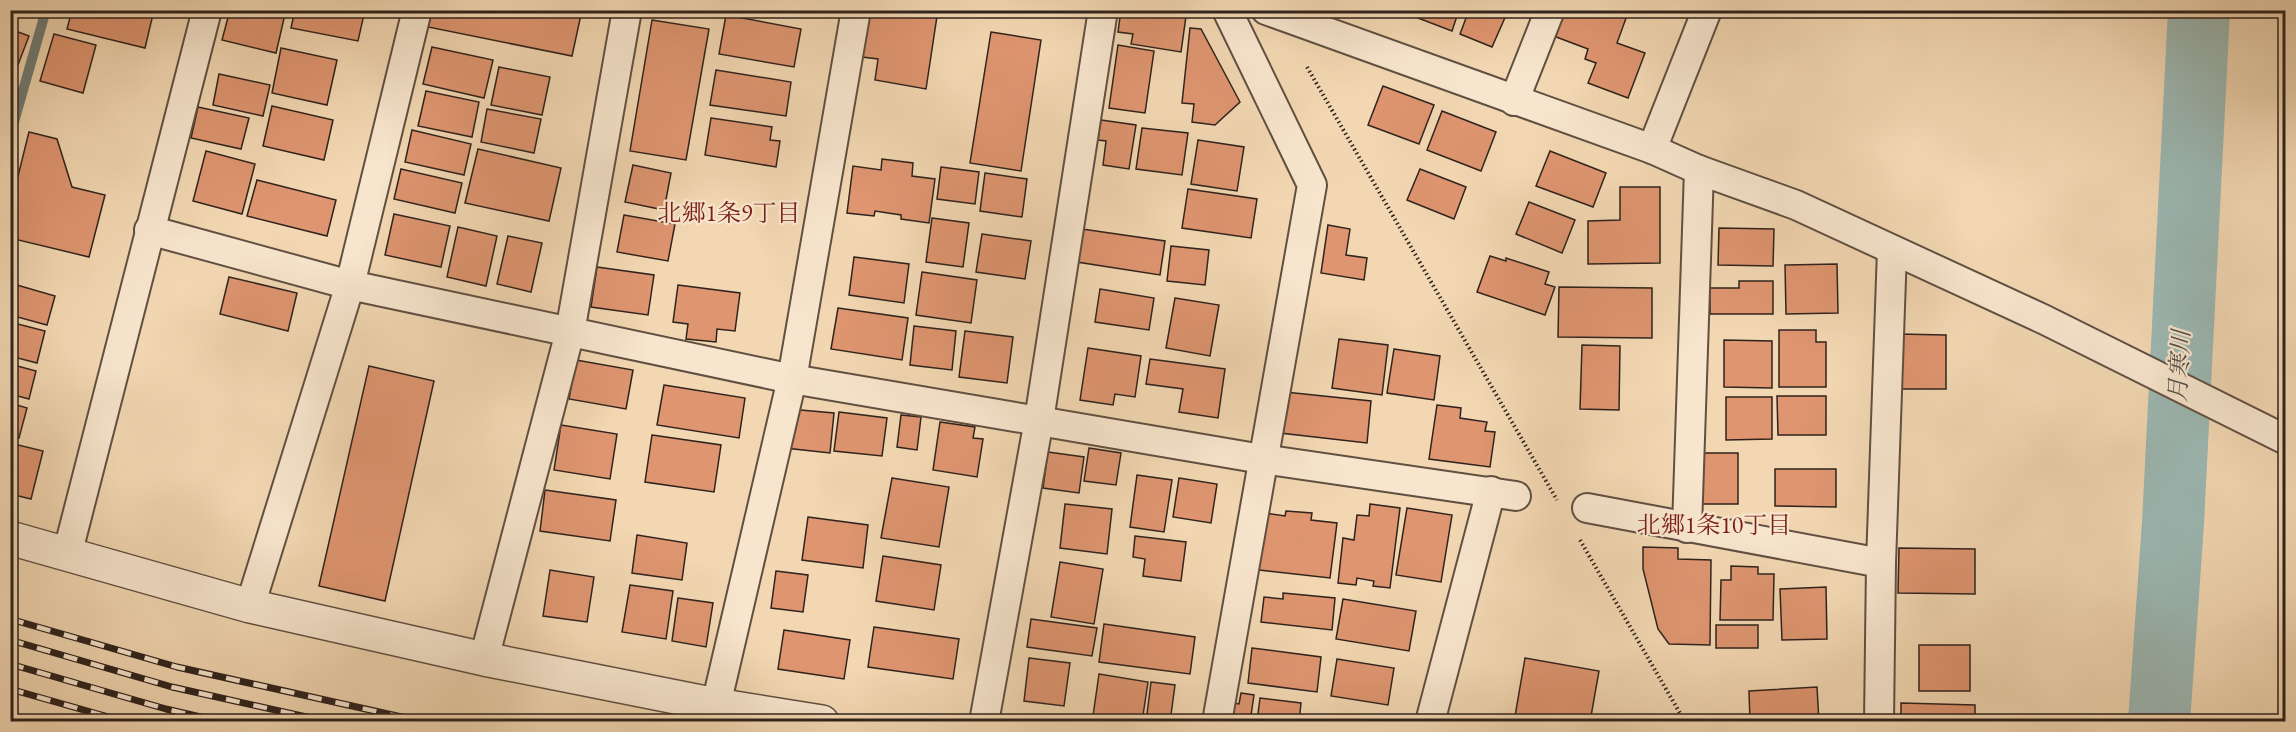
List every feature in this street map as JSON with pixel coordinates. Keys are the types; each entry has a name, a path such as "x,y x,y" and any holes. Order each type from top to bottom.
{"street":[{"path":"67,555 207,10"},
{"path":"250,606 350,285 417,10"},
{"path":"483,659 570,332 627,10"},
{"path":"716,705 792,379 856,10"},
{"path":"984,722 1039,420 1103,10"},
{"path":"1217,722 1312,185 1227,10"},
{"path":"1266,10 1652,149 1699,170 1796,205 2045,321 2286,440"},
{"path":"1514,101 1550,10"},
{"path":"1652,149 1707,10"},
{"path":"1687,528 1699,170"},
{"path":"149,230 350,285 792,379 1262,459 1504,493 1430,722"},
{"path":"1879,722 1881,563 1892,250"},
{"path":"1587,508 1881,563"},
{"path":"10,538 250,606 483,659 716,705 822,722"}],"path":[{"path":"1307,67 1559,503"},
{"path":"1577,534 1685,722"}],"building":[{"path":"72,10 154,10 145,48 67,29"},
{"path":"230,10 286,10 276,53 222,40"},
{"path":"295,10 365,10 358,41 291,28"},
{"path":"432,10 582,10 572,56 428,27"},
{"path":"869,10 900,10 937,16 926,89 875,80 878,59 862,57"},
{"path":"1121,10 1153,10 1186,16 1181,52 1131,44 1133,34 1118,32"},
{"path":"1421,10 1459,10 1452,31 1418,18"},
{"path":"1469,10 1501,10 1507,13 1492,47 1460,34"},
{"path":"1561,10 1629,10 1617,43 1645,53 1628,98 1588,83 1596,63 1585,59 1588,49 1551,35"},
{"path":"726,15 801,29 794,67 719,54"},
{"path":"652,20 709,29 686,160 630,151"},
{"path":"1190,28 1201,29 1240,102 1215,125 1192,122 1194,104 1182,103"},
{"path":"10,29 29,36 16,70 10,68"},
{"path":"991,32 1041,40 1021,171 970,163"},
{"path":"54,34 96,45 83,93 40,81"},
{"path":"1118,45 1154,51 1145,113 1109,108"},
{"path":"432,47 493,60 484,98 423,84"},
{"path":"281,48 337,60 327,105 272,93"},
{"path":"499,67 550,77 542,115 491,105"},
{"path":"716,70 791,82 786,116 710,105"},
{"path":"219,74 270,85 263,116 213,105"},
{"path":"1383,86 1434,105 1419,144 1368,125"},
{"path":"426,91 479,102 472,137 418,126"},
{"path":"272,106 333,120 324,160 263,146"},
{"path":"198,107 249,118 241,149 191,138"},
{"path":"487,109 541,119 534,153 481,142"},
{"path":"1442,111 1496,132 1481,171 1427,150"},
{"path":"711,118 772,127 770,140 780,141 776,167 705,155"},
{"path":"1101,120 1136,125 1129,169 1103,165 1106,141 1098,140"},
{"path":"1142,128 1188,133 1182,175 1136,169"},
{"path":"412,130 471,144 464,175 405,162"},
{"path":"29,132 57,139 72,187 105,195 89,257 10,238 10,208"},
{"path":"1198,140 1244,147 1237,191 1191,184"},
{"path":"478,149 561,168 549,221 465,203"},
{"path":"206,151 255,164 242,214 193,201"},
{"path":"1550,151 1606,173 1593,207 1536,186"},
{"path":"882,159 913,163 912,176 935,179 929,223 901,219 901,215 875,211 874,216 847,213 853,166 881,170"},
{"path":"633,165 671,173 664,210 625,202"},
{"path":"941,167 979,172 975,204 937,199"},
{"path":"401,169 462,183 455,213 394,199"},
{"path":"1420,169 1466,187 1454,219 1407,200"},
{"path":"985,173 1027,179 1022,217 980,211"},
{"path":"257,180 336,200 327,236 247,216"},
{"path":"1620,187 1660,187 1660,263 1588,264 1588,221 1620,220"},
{"path":"1188,189 1257,199 1251,238 1182,228"},
{"path":"1529,202 1575,220 1562,253 1516,234"},
{"path":"394,214 450,226 441,267 385,255"},
{"path":"624,215 675,224 668,261 617,252"},
{"path":"932,218 969,223 963,267 926,262"},
{"path":"1328,225 1350,229 1346,255 1367,258 1364,280 1321,273"},
{"path":"458,227 497,236 486,286 447,277"},
{"path":"1719,228 1774,229 1773,266 1718,265"},
{"path":"1082,229 1165,241 1160,275 1077,262"},
{"path":"982,234 1031,241 1025,279 976,272"},
{"path":"508,236 542,243 531,292 497,284"},
{"path":"1171,246 1209,250 1205,285 1167,281"},
{"path":"1490,256 1506,261 1506,258 1549,272 1545,284 1555,287 1545,315 1477,292"},
{"path":"854,257 909,264 904,303 849,295"},
{"path":"1837,264 1838,313 1786,314 1785,265"},
{"path":"597,267 654,275 648,315 591,307"},
{"path":"922,272 977,280 971,323 916,315"},
{"path":"229,277 297,293 288,331 220,314"},
{"path":"1739,281 1773,281 1773,314 1710,314 1710,288 1739,288"},
{"path":"10,283 55,296 47,325 10,315"},
{"path":"678,285 740,293 735,331 717,329 716,342 686,339 688,324 673,322"},
{"path":"1559,287 1652,288 1652,338 1558,337"},
{"path":"1100,289 1154,298 1149,330 1095,322"},
{"path":"1175,298 1219,305 1210,356 1166,348"},
{"path":"838,308 908,318 902,360 831,349"},
{"path":"10,322 45,331 37,363 10,356"},
{"path":"914,326 956,331 952,370 910,365"},
{"path":"1779,330 1816,330 1816,342 1826,342 1826,387 1779,387"},
{"path":"965,331 1013,337 1007,383 959,377"},
{"path":"1898,334 1946,335 1946,389 1898,389"},
{"path":"1339,339 1388,345 1382,395 1332,388"},
{"path":"1724,340 1772,341 1772,388 1724,387"},
{"path":"1582,345 1620,346 1619,410 1580,409"},
{"path":"1088,348 1141,356 1135,397 1115,394 1113,405 1080,400"},
{"path":"1394,349 1440,356 1434,400 1387,393"},
{"path":"1150,359 1225,369 1218,418 1179,412 1183,389 1146,384"},
{"path":"576,360 633,370 626,409 569,399"},
{"path":"10,364 36,371 29,399 10,394"},
{"path":"369,366 434,381 385,601 319,586"},
{"path":"664,385 745,398 739,438 657,425"},
{"path":"1285,392 1371,401 1367,443 1280,433"},
{"path":"1777,396 1826,396 1826,435 1778,435"},
{"path":"1726,397 1772,397 1772,439 1726,440"},
{"path":"10,403 27,408 19,438 10,435"},
{"path":"1437,405 1461,408 1460,418 1487,422 1485,431 1495,432 1490,467 1429,459"},
{"path":"789,409 834,413 830,453 785,448"},
{"path":"839,412 887,418 882,456 834,451"},
{"path":"901,415 921,417 917,450 897,447"},
{"path":"940,422 975,427 973,438 983,439 977,477 933,470"},
{"path":"561,425 617,434 610,479 554,470"},
{"path":"652,435 721,445 714,492 645,482"},
{"path":"10,443 43,451 31,499 10,494"},
{"path":"1089,448 1121,453 1116,485 1084,481"},
{"path":"1048,452 1084,457 1079,493 1043,488"},
{"path":"1692,453 1738,453 1738,504 1692,504"},
{"path":"1775,469 1836,469 1836,507 1775,506"},
{"path":"1137,475 1172,480 1164,532 1130,527"},
{"path":"892,478 949,487 939,547 881,538"},
{"path":"1179,478 1217,484 1211,523 1173,517"},
{"path":"545,490 616,500 610,541 540,531"},
{"path":"1065,504 1112,509 1107,554 1060,548"},
{"path":"1370,504 1400,508 1390,588 1373,586 1374,581 1357,578 1356,585 1338,583 1343,538 1354,540 1357,515 1369,516"},
{"path":"1407,508 1452,515 1441,582 1396,575"},
{"path":"1286,511 1312,513 1311,520 1337,523 1330,578 1251,569 1258,512 1285,516"},
{"path":"808,517 868,525 863,568 802,560"},
{"path":"637,535 687,543 682,580 632,573"},
{"path":"1135,536 1186,542 1181,581 1143,576 1145,559 1133,557"},
{"path":"1643,547 1678,548 1678,559 1711,560 1710,645 1669,644 1658,629 1643,569"},
{"path":"1899,548 1975,549 1975,594 1898,593"},
{"path":"883,556 941,565 934,610 876,601"},
{"path":"1060,562 1103,569 1094,624 1051,617"},
{"path":"1731,566 1758,567 1758,574 1774,574 1773,620 1720,620 1721,580 1731,580"},
{"path":"550,570 594,577 587,622 543,616"},
{"path":"776,571 808,575 803,612 771,608"},
{"path":"630,585 673,591 666,639 622,632"},
{"path":"1826,587 1827,639 1782,640 1780,589"},
{"path":"1283,593 1335,598 1332,630 1261,622 1264,597 1283,599"},
{"path":"678,598 713,603 706,647 672,641"},
{"path":"1343,599 1416,611 1409,651 1336,639"},
{"path":"1031,619 1097,628 1092,656 1027,647"},
{"path":"1104,624 1195,637 1190,674 1099,662"},
{"path":"1716,625 1758,625 1758,648 1716,648"},
{"path":"874,627 959,639 953,679 868,667"},
{"path":"784,630 850,640 844,679 778,669"},
{"path":"1919,645 1970,645 1970,691 1919,691"},
{"path":"1252,648 1321,657 1317,692 1248,683"},
{"path":"1029,658 1070,663 1064,706 1024,701"},
{"path":"1525,658 1599,671 1590,722 1514,722"},
{"path":"1337,659 1394,668 1388,705 1331,696"},
{"path":"1099,674 1148,682 1142,722 1093,716"},
{"path":"1151,682 1175,685 1170,722 1146,722"},
{"path":"1817,687 1819,722 1750,722 1749,691"},
{"path":"1241,693 1254,695 1250,722 1225,722 1228,702 1239,704"},
{"path":"1260,698 1301,703 1299,722 1257,722"},
{"path":"1901,703 1975,705 1975,722 1906,722 1901,718"}],"waterway":[{"path":"10,136 46,10"},
{"name":"月寒川","path":"2159,722 2173,523 2199,10"}],"railway":[{"path":"10,619 177,667 424,722"},
{"path":"10,640 172,687 329,722"},
{"path":"10,664 166,709 222,722"},
{"path":"10,689 126,722"}],"district":[{"name":"北郷1条9丁目","path":"729,212"},
{"name":"北郷1条10丁目","path":"1714,524"}]}
